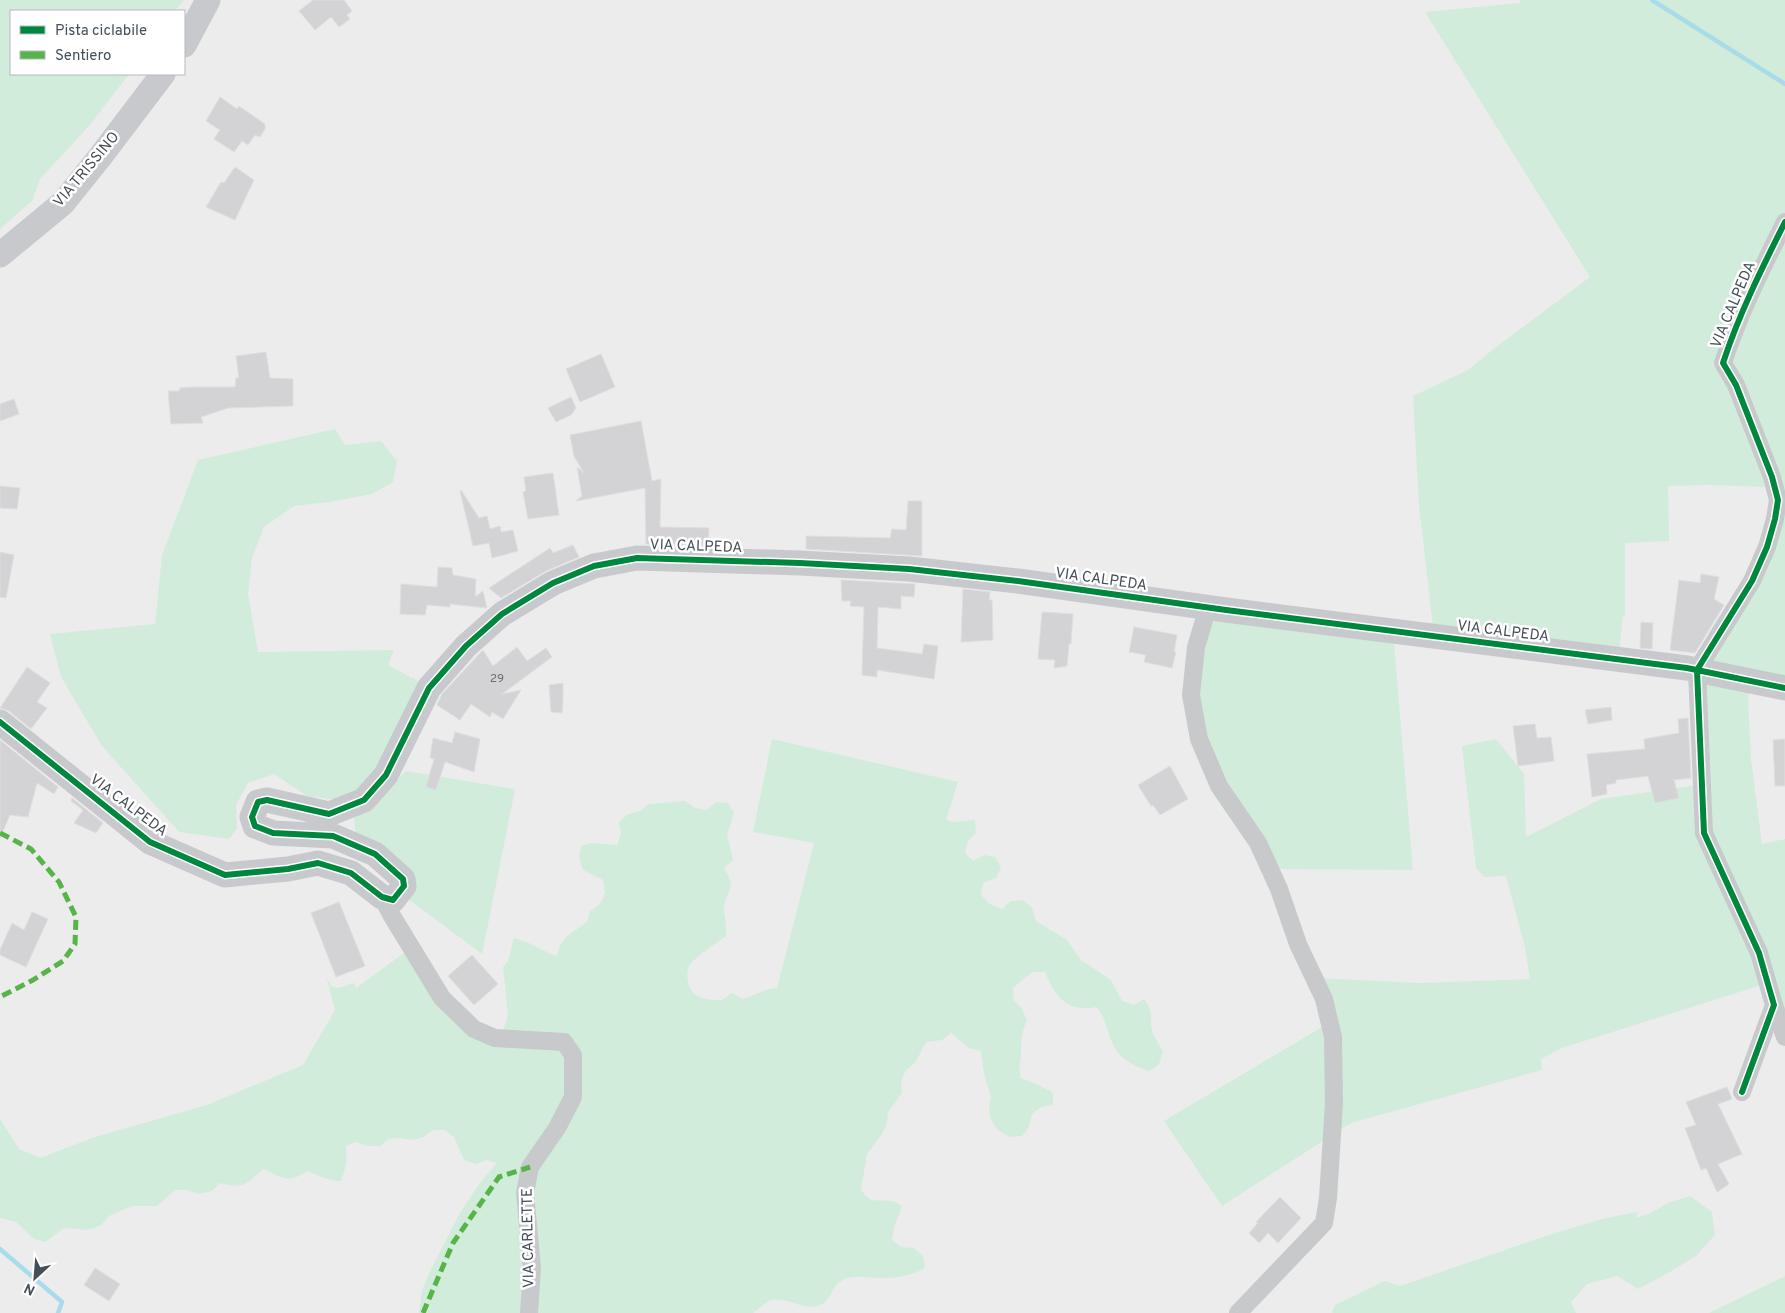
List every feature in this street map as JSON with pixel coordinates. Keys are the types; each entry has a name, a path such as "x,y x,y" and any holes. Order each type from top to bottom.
{"street":[{"path":"185,43 208,0"},
{"name":"VIA TRISSINO","path":"6,251 63,203 162,75"},
{"name":"VIA CALPEDA","path":"1697,670 1752,581 1767,547 1776,519 1778,500 1772,477 1736,385 1723,363 1732,335 1785,222"},
{"path":"0,269 6,251"},
{"name":"VIA CALPEDA","path":"0,722 150,842 225,875 288,869 318,863 351,873 382,898 393,900 404,886 403,879 376,854 333,836 273,833 255,826 252,817 258,802 267,800 329,814 364,800 386,775 429,688 466,646 502,614 553,584 594,566 637,558 800,563 909,569 1018,581 1697,670 1785,688"},
{"path":"1208,607 1196,647 1191,695 1199,739 1219,786 1258,842 1279,889 1298,944 1324,999 1333,1037 1334,1103 1328,1198 1324,1223 1238,1313"},
{"path":"1697,670 1704,833 1759,953 1785,1037"},
{"name":"VIA CARLETTE","path":"382,898 442,998 474,1029 496,1038 564,1042 573,1055 573,1097 557,1128 530,1167 525,1193 532,1268 529,1313"},
{"path":"1742,1092 1774,1006"}],"green space":[{"path":"0,0 184,0 176,10 10,10 10,75 128,75 90,125 40,179 32,201 0,229"},
{"path":"1520,0 1785,0 1785,689 1750,688 1748,700 1751,759 1762,844 1785,839 1785,1037 1768,983 1562,1048 1541,1059 1542,1070 1351,1123 1222,1206 1164,1121 1329,1023 1315,978 1420,983 1530,979 1525,947 1506,876 1484,877 1476,868 1462,746 1496,739 1524,774 1526,837 1601,799 1698,785 1698,670 1737,601 1772,518 1769,487 1668,486 1669,541 1625,543 1625,616 1623,616 1618,661 1434,635 1419,506 1413,396 1468,370 1590,277 1425,12 1520,3"},
{"path":"335,429 345,445 381,441 397,461 393,482 372,494 330,502 294,506 264,527 252,558 248,594 258,652 394,650 388,665 413,677 427,692 380,775 360,790 336,800 307,796 274,774 248,783 236,805 237,829 229,839 179,832 102,746 61,677 50,634 155,624 162,555 198,460"},
{"path":"1209,605 1393,631 1413,870 1271,869 1199,737 1195,646"},
{"path":"772,739 958,782 946,820 957,822 975,820 976,833 968,841 965,853 973,861 984,855 995,857 1001,867 996,878 983,883 981,895 990,904 1002,909 1011,901 1023,900 1032,908 1036,921 1067,940 1081,960 1111,980 1122,1001 1134,1005 1144,999 1151,1011 1152,1032 1163,1052 1159,1064 1150,1071 1132,1064 1117,1051 1097,1007 1078,1008 1070,1005 1058,996 1045,972 1032,972 1013,988 1014,1001 1022,1009 1027,1020 1022,1040 1020,1074 1021,1078 1053,1093 1053,1105 1041,1107 1032,1114 1029,1127 1022,1136 1010,1137 998,1130 991,1120 989,1108 991,1097 984,1074 981,1051 969,1048 951,1033 942,1040 926,1042 915,1063 906,1070 901,1081 902,1093 888,1112 887,1123 882,1134 867,1154 861,1190 871,1200 892,1201 902,1206 892,1240 901,1247 914,1248 923,1256 925,1268 908,1275 896,1277 847,1278 836,1286 826,1302 817,1306 811,1307 784,1300 772,1300 753,1313 419,1313 422,1290 461,1211 482,1180 497,1163 487,1160 476,1164 464,1160 454,1137 445,1130 433,1130 424,1137 413,1140 389,1139 380,1146 368,1146 356,1142 346,1146 346,1164 341,1181 327,1179 307,1171 290,1179 280,1177 263,1169 244,1184 234,1186 220,1183 212,1191 199,1194 186,1190 175,1190 157,1206 132,1206 109,1216 101,1225 88,1230 64,1228 45,1242 34,1239 16,1222 0,1218 0,1119 19,1149 40,1158 95,1137 207,1105 303,1065 335,1010 326,976 331,986 338,988 354,983 356,988 404,953 426,978 454,1019 503,1032 508,1014 503,967 508,961 514,938 557,956 560,945 567,936 587,922 590,911 600,904 605,893 603,880 583,870 579,858 581,846 592,843 617,845 621,834 619,822 628,814 640,811 649,804 685,801 695,808 707,810 716,802 728,803 734,813 727,835 733,860 724,868 731,887 724,911 726,936 700,955 689,966 688,980 692,992 705,999 722,1000 732,993 743,999 777,988 814,843 753,832"},
{"path":"406,771 515,789 482,954 400,893 355,833 354,814 369,805"},
{"path":"1690,1196 1712,1212 1715,1235 1696,1256 1638,1289 1617,1276 1587,1284 1571,1302 1576,1313 1332,1313 1335,1305 1385,1281 1400,1286 1602,1219 1637,1212 1636,1218 1651,1213 1668,1203"},
{"path":"1785,1276 1785,1313 1709,1313"}],"building":[{"path":"313,0 344,0 352,11 347,15 350,19 339,27 331,17 315,30 299,11"},
{"path":"220,97 237,109 239,106 265,124 265,129 260,137 255,135 248,145 242,141 234,152 214,139 220,130 206,121"},
{"path":"235,167 254,180 235,220 206,207 221,182 224,183"},
{"path":"266,352 270,378 293,379 293,406 228,408 201,417 203,423 171,424 168,391 179,391 180,388 193,387 235,387 236,378 239,378 236,356"},
{"path":"601,354 615,387 580,402 566,369"},
{"path":"571,397 576,408 571,415 556,422 548,408"},
{"path":"14,399 19,414 0,421 0,404"},
{"path":"641,421 652,481 661,479 660,527 709,528 708,546 646,544 645,488 576,501 582,496 577,467 584,473 574,456 570,435"},
{"path":"553,473 559,515 528,519 523,492 526,491 524,477"},
{"path":"0,486 20,488 17,509 0,508"},
{"path":"461,490 479,518 487,516 490,529 500,526 501,532 513,530 518,551 492,558 489,543 473,546"},
{"path":"908,501 922,501 922,556 806,549 806,536 890,538 892,529 906,530"},
{"path":"573,545 579,557 546,571 501,598 489,588 550,548 553,553"},
{"path":"0,552 14,555 6,598 0,597"},
{"path":"438,567 452,568 453,575 476,579 475,597 483,591 487,608 450,604 450,607 427,605 425,615 400,614 401,584 437,587"},
{"path":"1701,574 1719,577 1714,599 1724,605 1695,653 1670,650 1679,580 1700,583"},
{"path":"841,580 915,584 914,597 901,596 901,609 878,607 877,648 922,654 924,644 938,646 934,679 877,670 877,677 862,675 864,607 850,606 851,601 842,601"},
{"path":"963,589 990,592 993,640 961,642"},
{"path":"1042,612 1073,614 1067,666 1054,668 1055,660 1038,659"},
{"path":"1641,622 1653,623 1652,649 1640,648"},
{"path":"1134,627 1177,635 1174,652 1176,652 1172,668 1144,662 1146,655 1129,652"},
{"path":"517,647 527,661 546,648 552,657 502,694 521,690 503,719 492,712 490,717 471,704 460,720 437,705 442,694 483,650 493,666"},
{"path":"27,667 50,683 37,702 47,708 31,729 9,711 0,708"},
{"path":"563,683 562,713 551,712 549,685"},
{"path":"1611,707 1612,720 1588,724 1585,710"},
{"path":"1688,718 1691,778 1674,780 1679,798 1655,803 1648,776 1616,780 1616,783 1606,785 1607,794 1592,797 1587,754 1645,749 1644,739 1679,733 1678,719"},
{"path":"1535,724 1537,738 1551,737 1554,761 1518,766 1513,726"},
{"path":"455,732 480,739 474,772 445,762 436,790 426,787 434,759 430,758 433,738 452,743"},
{"path":"1785,739 1785,786 1775,786 1773,740"},
{"path":"0,740 58,787 54,794 37,783 28,817 10,815 0,838"},
{"path":"1170,766 1188,799 1160,815 1153,805 1151,806 1138,785"},
{"path":"72,798 103,823 96,833 74,823 83,810 71,801"},
{"path":"339,902 365,966 336,977 311,913"},
{"path":"32,912 48,919 26,967 0,955 0,950 12,923 24,930"},
{"path":"472,955 498,984 474,1005 448,976"},
{"path":"1727,1087 1732,1099 1718,1104 1742,1154 1718,1164 1729,1184 1717,1192 1706,1168 1701,1170 1685,1128 1696,1125 1686,1102"},
{"path":"1280,1197 1301,1218 1278,1243 1268,1233 1259,1243 1249,1233 1258,1223 1256,1222"},
{"path":"95,1268 120,1284 109,1301 84,1285"}],"waterway":[{"path":"1652,0 1785,84"},
{"path":"0,1249 62,1302 58,1313"}],"marked path":[{"path":"0,833 31,849 59,882 76,917 75,944 63,961 33,980 0,997"},
{"path":"423,1313 453,1243 499,1177 530,1167"}],"cycle path":[{"path":"1742,1092 1774,1005 1759,953 1704,833 1697,670 1752,581 1767,547 1775,519 1778,500 1772,477 1736,385 1723,363 1759,274 1785,222"},
{"path":"0,722 150,842 225,875 288,869 318,863 351,873 382,897 393,900 404,886 403,879 375,854 333,836 273,833 255,826 252,817 258,802 267,800 329,814 364,800 386,775 429,688 466,646 502,614 553,583 594,566 637,558 800,563 909,569 1018,581 1226,610 1687,668 1785,688"}]}
